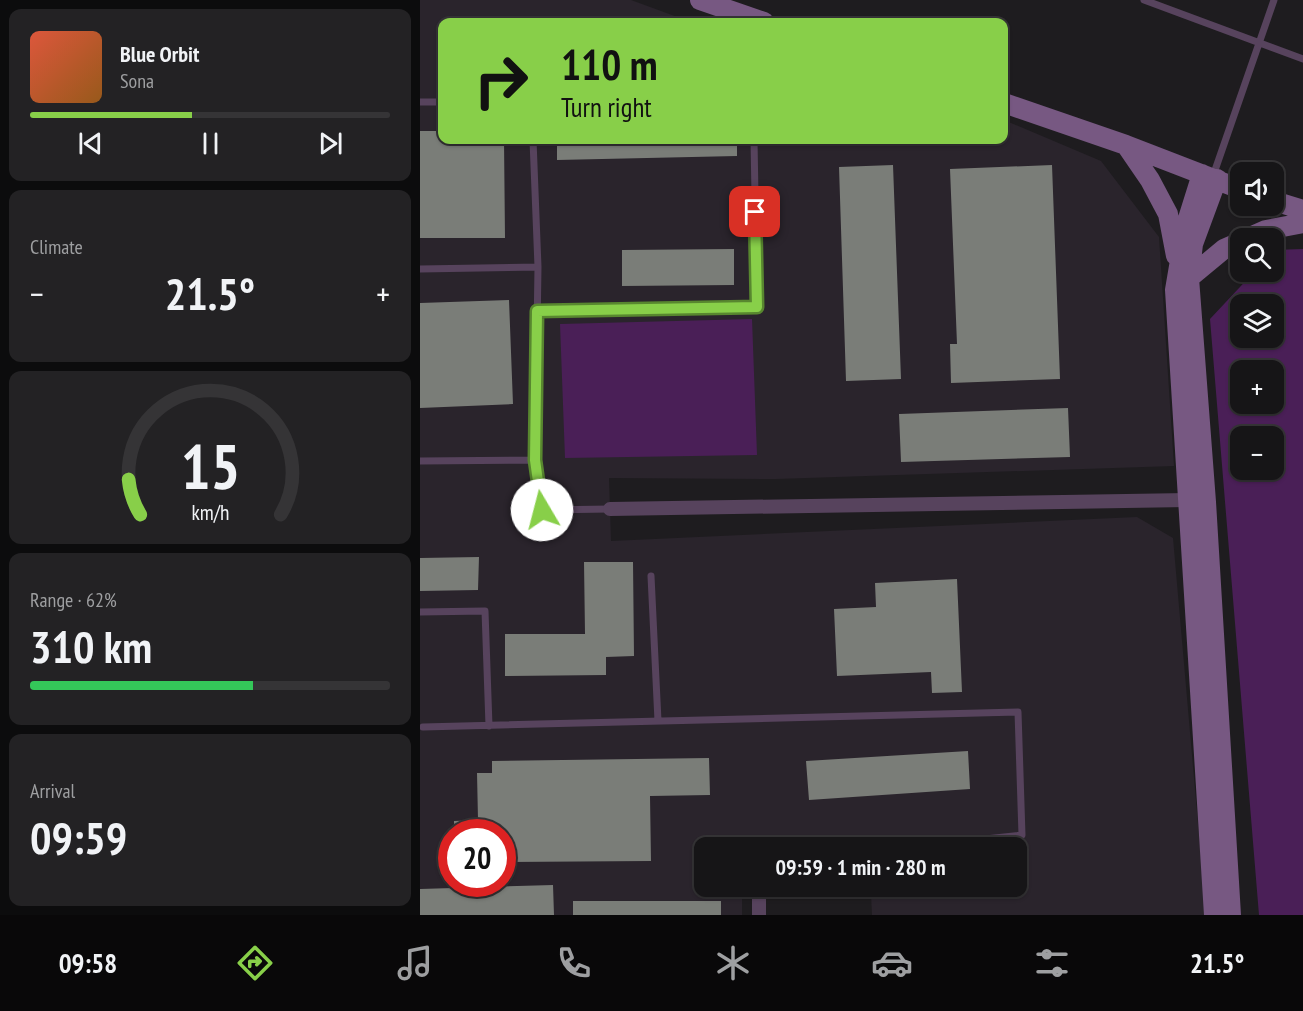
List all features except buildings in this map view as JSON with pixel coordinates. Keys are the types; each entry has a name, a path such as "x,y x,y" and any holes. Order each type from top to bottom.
{"street":[{"path":"700,0 752,18"},
{"path":"1008,104 1126,145 1230,185"},
{"path":"1126,145 1150,180 1168,214 1184,272 1206,502 1231,915"},
{"path":"1211,177 1193,244 1184,272 1175,290 1214,915"},
{"path":"1284,204 1303,210"},
{"path":"1277,228 1303,223"},
{"path":"1184,272 1230,246"},
{"path":"610,509 1188,500"},
{"path":"759,897 759,915"}],"lane":[{"path":"1144,0 1303,60"},
{"path":"1211,177 1274,0"},
{"path":"420,102 438,102"},
{"path":"533,144 538,267 535,460 542,510 610,509"},
{"path":"537,311 757,307 754,144"},
{"path":"420,269 538,267"},
{"path":"420,461 535,460"},
{"path":"651,576 658,721"},
{"path":"420,612 485,611 489,726"},
{"path":"423,727 1018,712 1022,835 1003,837"}],"shaded area":[{"path":"420,0 631,0 680,18 438,18 438,144 1008,144 1008,122 1101,161 1159,237 1174,466 776,479 609,478 611,541 1137,517 1173,538 1206,915 872,915 871,897 1027,897 1027,837 694,837 694,897 742,897 742,915 420,915"},
{"path":"1303,249 1303,915 1259,915 1210,319 1230,298 1230,348 1284,348 1284,294 1233,294 1245,282 1284,282 1284,250"},
{"path":"752,319 757,455 565,458 560,324"}],"route":[{"path":"542,510 535,460 537,311 757,307 755,212"}]}
